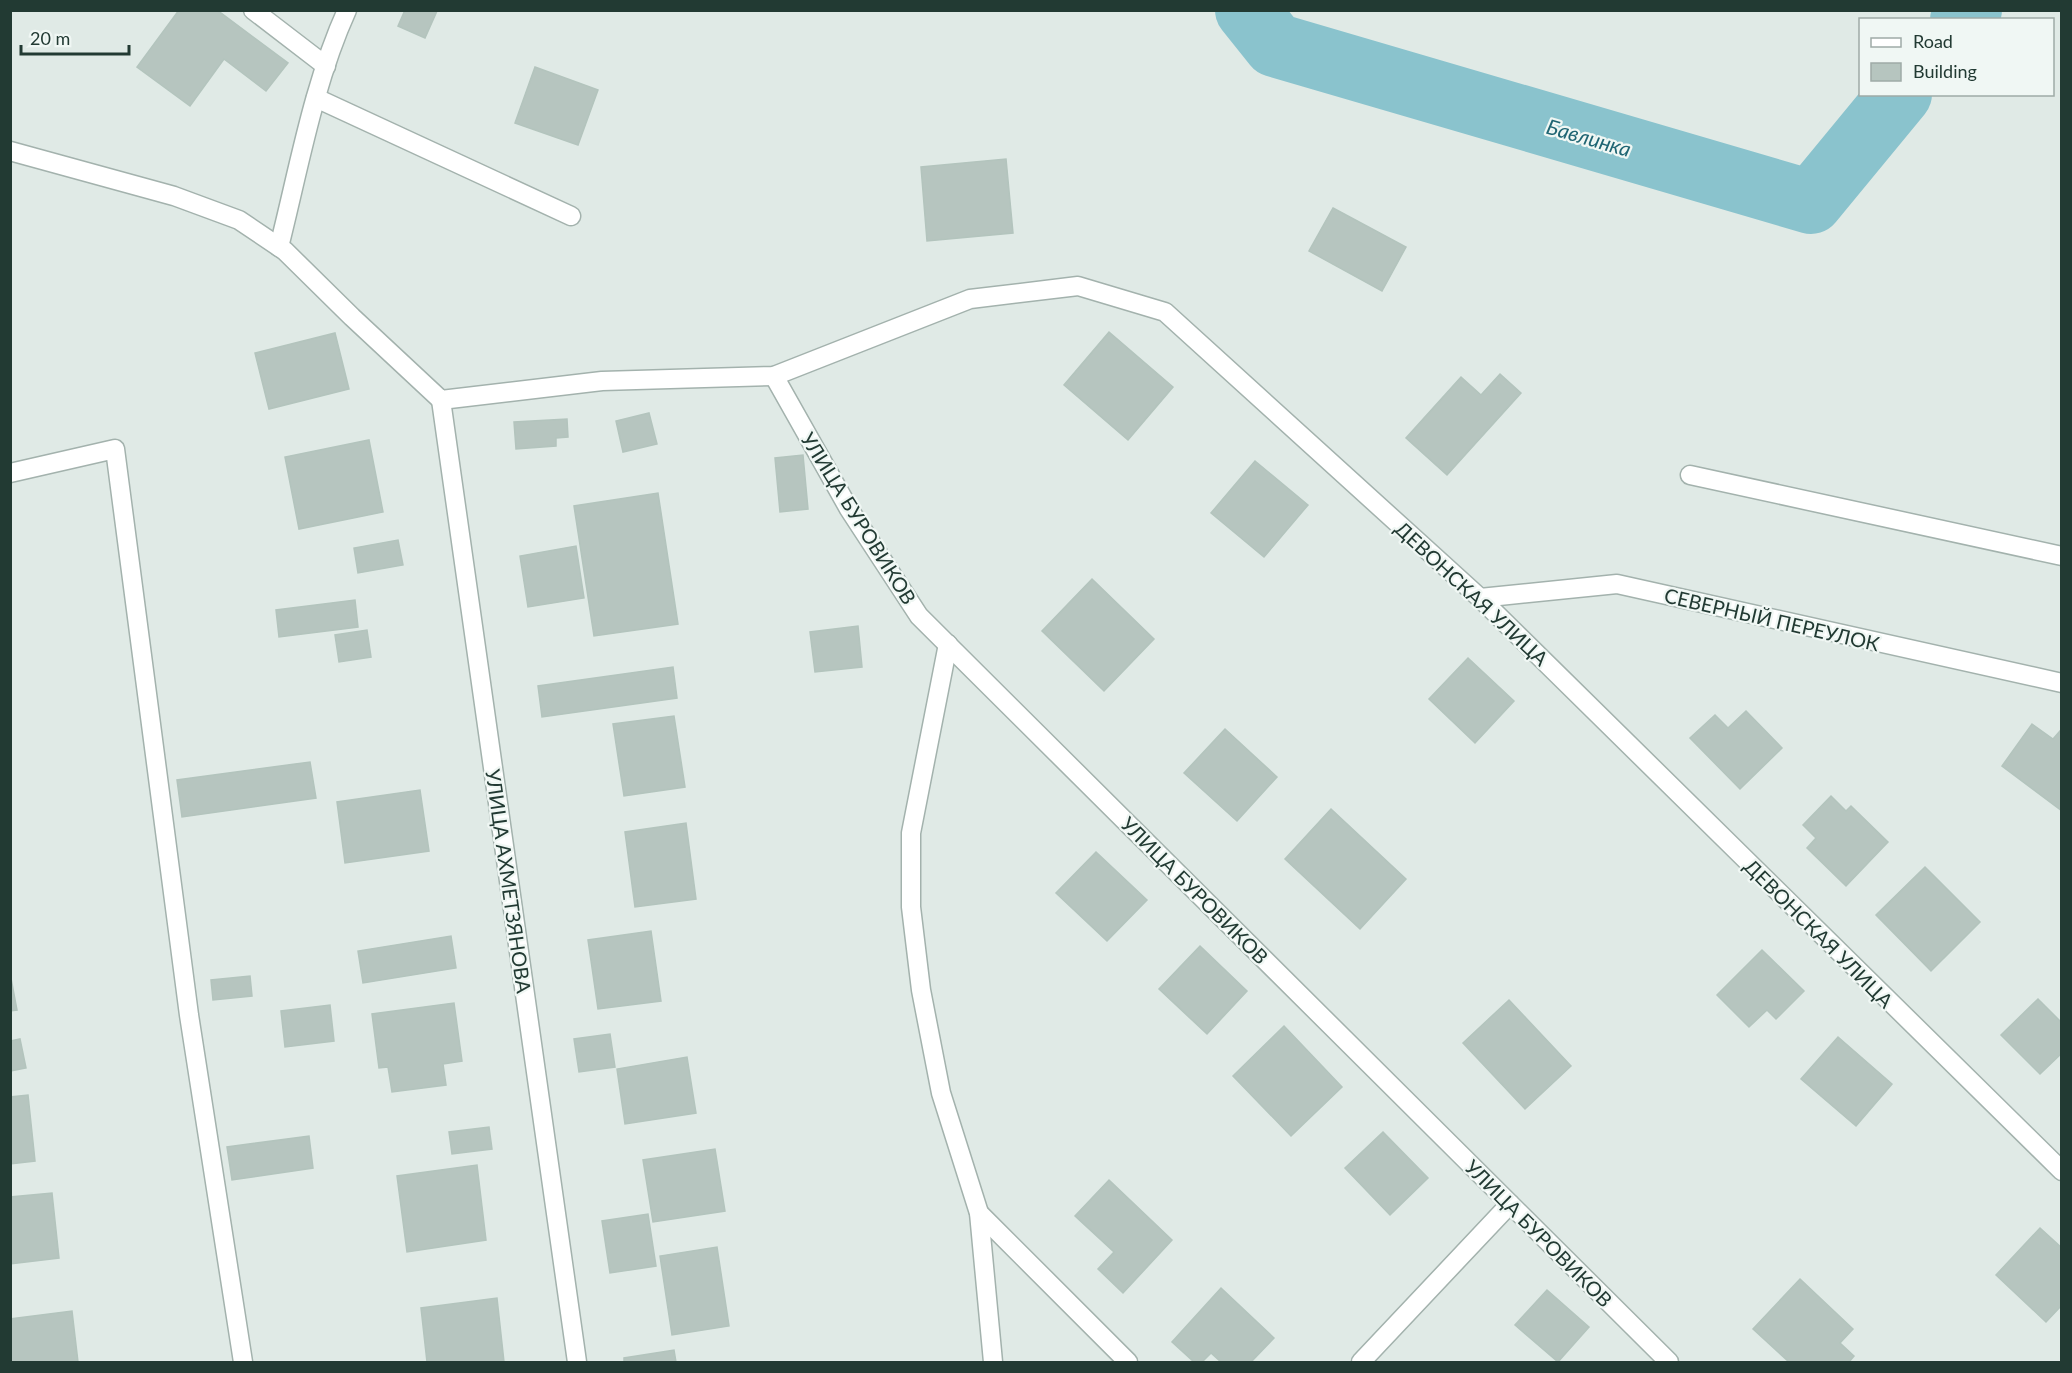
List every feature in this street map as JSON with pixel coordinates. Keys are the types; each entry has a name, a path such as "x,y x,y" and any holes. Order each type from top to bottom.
{"street":[{"path":"253,10 326,66"},
{"path":"279,247 316,98 333,42 347,10"},
{"path":"316,98 571,216"},
{"path":"10,151 174,196 239,220 279,247 441,400"},
{"name":"ДЕВОНСКАЯ УЛИЦА","path":"441,400 602,381 774,376 970,299 1078,286 1165,312 1480,598 2061,1171"},
{"name":"УЛИЦА БУРОВИКОВ","path":"774,376 849,509 919,615 1669,1362"},
{"name":"УЛИЦА АХМЕТЗЯНОВА","path":"441,400 577,1362"},
{"path":"10,473 115,449 189,1015 243,1362"},
{"path":"1690,476 2061,556"},
{"name":"СЕВЕРНЫЙ ПЕРЕУЛОК","path":"1480,598 1617,584 2061,683"},
{"path":"948,644 911,833 911,907 921,990 941,1093 979,1213 993,1362"},
{"path":"1361,1362 1510,1204"},
{"path":"979,1213 1128,1362"}],"building":[{"path":"179,10 217,10 288,63 266,91 224,59 190,106 137,67"},
{"path":"405,10 437,11 425,38 398,26"},
{"path":"535,67 598,90 578,145 515,123"},
{"path":"1006,159 1013,233 927,241 921,167"},
{"path":"1333,208 1406,247 1382,291 1309,251"},
{"path":"1109,332 1173,387 1128,440 1064,385"},
{"path":"335,333 349,389 269,409 255,353"},
{"path":"1500,374 1521,393 1447,475 1406,438 1461,377 1481,395"},
{"path":"649,413 657,444 623,452 616,421"},
{"path":"567,419 568,437 556,438 556,446 516,449 514,422"},
{"path":"369,440 383,512 299,529 285,457"},
{"path":"803,455 808,509 780,512 775,458"},
{"path":"1255,461 1308,505 1264,557 1211,513"},
{"path":"658,493 678,624 594,636 574,506"},
{"path":"398,540 403,565 358,573 354,548"},
{"path":"576,546 584,598 528,607 520,556"},
{"path":"1092,579 1154,639 1104,691 1042,631"},
{"path":"355,600 358,627 279,637 276,610"},
{"path":"858,626 862,667 815,672 810,632"},
{"path":"367,630 371,657 339,662 335,635"},
{"path":"1468,658 1514,701 1475,743 1429,699"},
{"path":"673,667 677,698 542,717 538,686"},
{"path":"1746,711 1782,748 1740,789 1690,738 1715,715 1728,728"},
{"path":"674,716 685,787 624,796 613,724"},
{"path":"2032,724 2053,739 2060,731 2062,732 2062,811 2002,766"},
{"path":"1225,729 1277,777 1237,821 1184,773"},
{"path":"310,762 316,798 182,817 177,780"},
{"path":"420,790 429,851 345,863 337,802"},
{"path":"1831,796 1846,811 1851,806 1888,842 1846,886 1807,848 1816,838 1803,825"},
{"path":"1331,809 1406,879 1360,929 1285,859"},
{"path":"686,823 696,899 635,907 625,832"},
{"path":"1096,852 1147,900 1107,941 1056,893"},
{"path":"1925,867 1980,922 1931,971 1876,915"},
{"path":"651,931 661,1001 598,1009 588,940"},
{"path":"451,936 456,968 363,983 358,951"},
{"path":"1200,946 1247,991 1207,1034 1159,989"},
{"path":"1762,950 1804,991 1776,1019 1767,1010 1749,1027 1717,995"},
{"path":"10,973 17,1010 10,1011"},
{"path":"250,976 252,996 213,1000 211,980"},
{"path":"2038,999 2062,1023 2062,1053 2040,1074 2001,1035"},
{"path":"1509,1000 1571,1066 1525,1109 1463,1043"},
{"path":"454,1003 462,1061 443,1064 446,1085 392,1092 388,1067 379,1068 372,1014"},
{"path":"330,1005 334,1041 285,1047 281,1011"},
{"path":"1284,1026 1342,1087 1291,1136 1233,1076"},
{"path":"610,1034 615,1067 579,1072 574,1039"},
{"path":"1838,1037 1892,1084 1856,1126 1801,1079"},
{"path":"20,1039 26,1068 10,1071 10,1041"},
{"path":"687,1057 696,1113 625,1124 617,1069"},
{"path":"28,1095 35,1161 10,1164 10,1097"},
{"path":"489,1127 492,1149 452,1154 449,1132"},
{"path":"1383,1132 1428,1178 1390,1215 1345,1168"},
{"path":"309,1136 313,1168 232,1180 227,1147"},
{"path":"715,1149 725,1211 653,1222 643,1160"},
{"path":"477,1165 486,1240 407,1252 397,1176"},
{"path":"1109,1180 1172,1240 1123,1293 1098,1269 1114,1252 1075,1216"},
{"path":"52,1193 59,1258 10,1264 10,1197"},
{"path":"648,1214 656,1266 610,1273 602,1221"},
{"path":"2040,1228 2062,1248 2062,1305 2046,1322 1996,1275"},
{"path":"717,1247 729,1326 672,1335 660,1256"},
{"path":"1800,1279 1853,1329 1840,1343 1854,1356 1849,1362 1789,1362 1753,1329"},
{"path":"1221,1288 1274,1338 1251,1362 1221,1362 1211,1353 1202,1362 1194,1362 1172,1342"},
{"path":"1547,1290 1589,1327 1558,1362 1515,1325"},
{"path":"497,1298 504,1362 427,1362 421,1308"},
{"path":"72,1311 78,1362 10,1362 10,1319"},
{"path":"674,1350 676,1362 624,1362 624,1358"}],"waterway":[{"name":"Бавлинка","path":"1247,10 1275,45 1811,202 1898,96"},
{"name":"Бавлинка","path":"1964,18 1970,10"}]}
